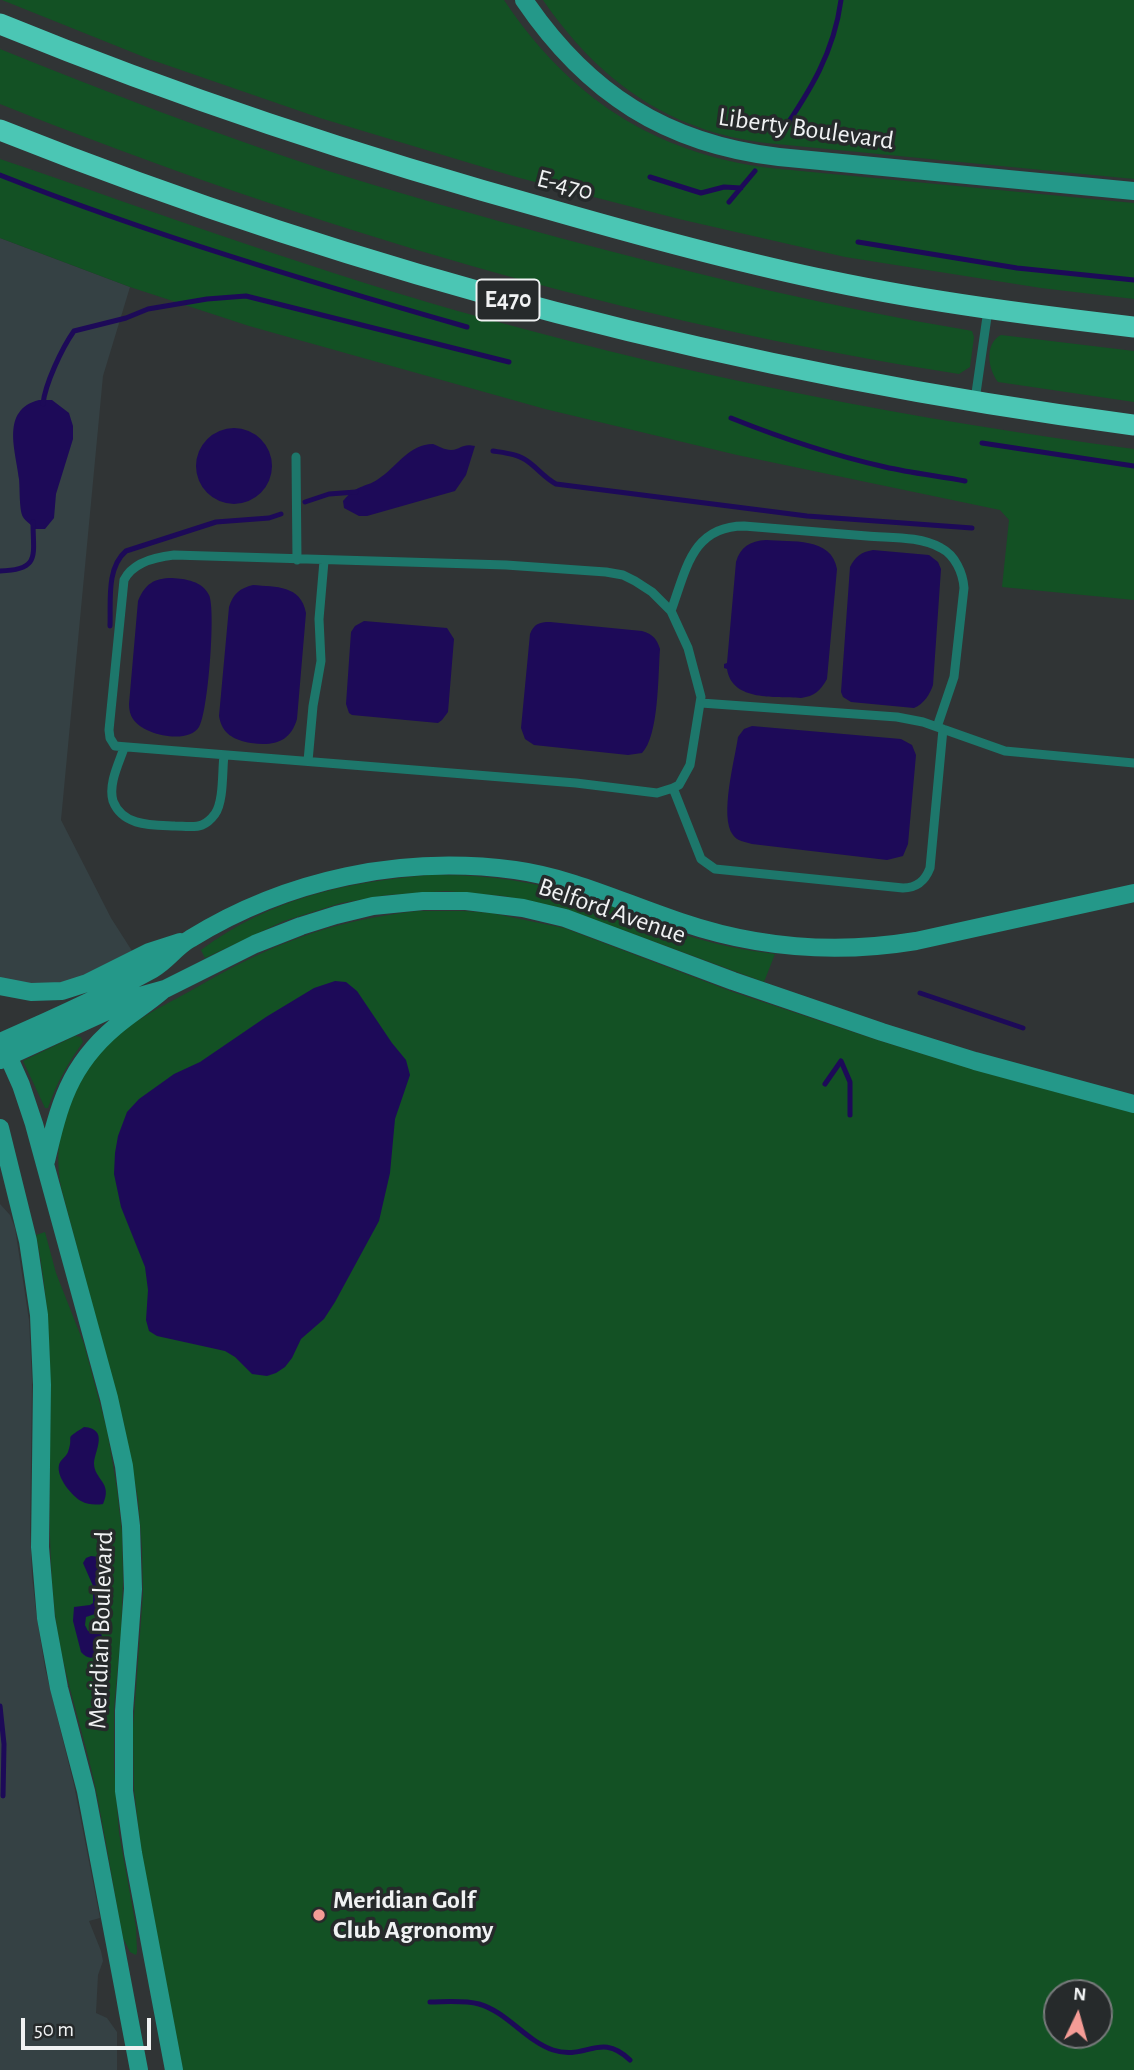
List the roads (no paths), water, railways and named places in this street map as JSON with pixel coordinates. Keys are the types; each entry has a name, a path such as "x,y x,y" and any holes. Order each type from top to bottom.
{"highway":[{"name":"E-470","path":"0,24 208,103 371,158 747,262 842,283 988,308 1134,327"},
{"name":"E470","path":"0,130 232,215 456,285 583,320 707,350 844,378 1134,425"}],"main road":[{"name":"Liberty Boulevard","path":"524,0 560,48 605,90 645,117 706,143 779,157 1134,191"},
{"name":"Belford Avenue","path":"2,1048 154,968 190,938 261,902 304,887 364,872 425,866 477,866 538,874 572,882 684,923 734,937 774,944 826,948 916,941 1134,893"},
{"name":"Belford Avenue","path":"2,1048 165,989 265,940 336,915 373,906 445,901 494,904 565,918 733,981 864,1026 975,1061 1134,1104"},
{"path":"0,986 31,992 62,992 87,983 149,952 190,938"},
{"path":"46,1166 57,1115 79,1068 111,1031 165,989"},
{"name":"Meridian Boulevard","path":"2,1048 29,1106 109,1398 125,1477 131,1526 133,1589 124,1711 124,1791 174,2070"},
{"name":"Meridian Boulevard","path":"0,1128 28,1241 39,1315 42,1377 40,1547 46,1618 59,1688 86,1791 139,2070"}],"lane":[{"path":"974,401 988,308"},
{"path":"296,457 297,560"},
{"path":"671,611 695,548 707,537 724,528 744,526 922,541 940,547 949,554 956,562 964,588 954,677 940,728 930,867 922,882 908,888 715,869 701,859 673,788"},
{"path":"174,555 324,561 506,565 617,574 635,581 652,592 671,611 688,648 700,692 701,702 690,765 682,780 664,792 650,794 576,783 113,745 109,734 123,585 131,570 156,558 174,555"},
{"path":"308,761 313,706 321,661 318,619 324,561"},
{"path":"701,702 897,717 940,728 1005,751 1134,763"},
{"path":"124,748 113,779 113,800 131,820 154,825 197,826 214,816 219,803 224,755"}],"waterway":[{"path":"780,135 801,103 827,54 841,0"},
{"path":"729,202 755,171"},
{"path":"0,175 115,218 232,257 467,327"},
{"path":"650,177 701,193 724,187 741,188"},
{"path":"858,242 1017,268 1134,280"},
{"path":"43,404 55,366 74,331 126,318 148,309 207,299 246,296 509,362"},
{"path":"731,418 846,457 965,481"},
{"path":"982,443 1134,466"},
{"path":"493,451 521,458 556,484 807,516 972,528"},
{"path":"305,502 329,494 356,492"},
{"path":"110,626 112,576 126,551 216,522 269,518 281,514"},
{"path":"0,571 22,568 28,564 33,552 33,522"},
{"path":"920,993 1023,1028"},
{"path":"825,1084 841,1061 850,1082 850,1115"},
{"path":"0,1706 4,1744 3,1796"},
{"path":"430,2002 479,2004 499,2013 534,2040 553,2050 575,2052 610,2048 630,2060"}],"place":[{"name":"Meridian Golf Club Agronomy","path":"319,1915"}]}
